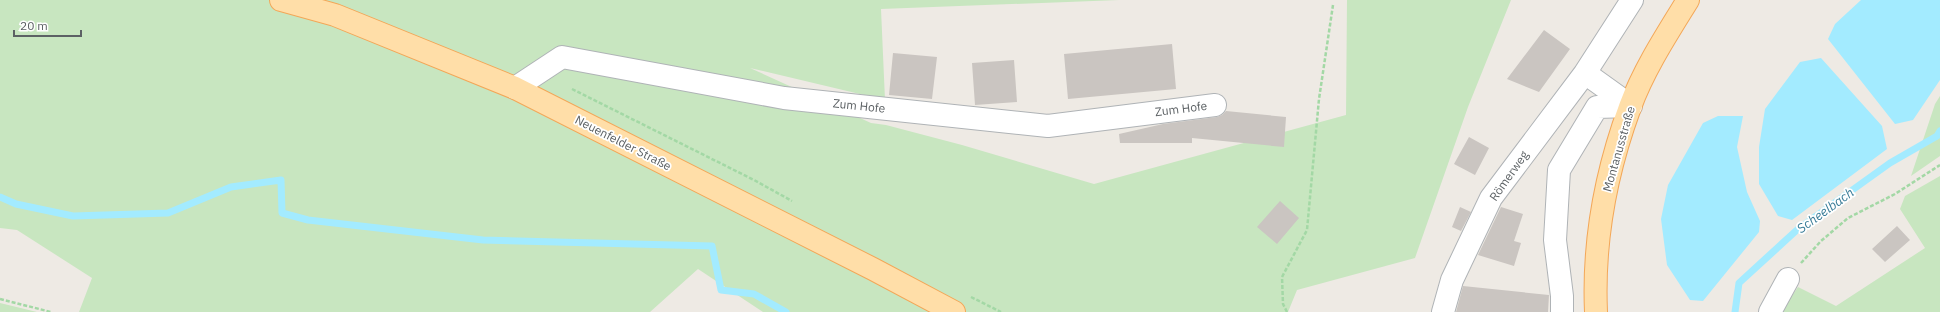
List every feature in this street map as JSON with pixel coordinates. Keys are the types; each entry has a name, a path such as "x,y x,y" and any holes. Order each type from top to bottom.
{"main road":[{"name":"Neuenfelder Straße","path":"281,0 335,16 515,88 874,269 954,312"},
{"name":"Montanusstraße","path":"1596,312 1594,278 1600,224 1611,170 1630,106 1657,51 1688,0"}],"street":[{"name":"Römerweg","path":"1443,312 1452,280 1492,198 1585,73 1632,0"},
{"name":"Zum Hofe","path":"515,88 562,56 784,98 1048,126 1215,105"},
{"path":"1585,73 1630,106"},
{"path":"1562,312 1562,296 1555,240 1559,170 1597,107 1630,106"},
{"path":"1770,312 1788,278"}],"path":[{"path":"1288,312 1283,304 1282,277 1307,230 1319,99 1333,5"},
{"path":"1788,278 1821,241 1848,218 1895,194 1940,165"},
{"path":"0,299 51,312"}],"green space":[{"path":"0,0 1119,0 881,9 885,100 750,68 871,123 886,125 962,145 1094,184 1346,115 1347,0 1511,0 1468,107 1415,258 1297,290 1288,312 763,312 698,269 650,312 79,312 92,278 17,230 0,228"},
{"path":"1940,96 1940,156 1911,176 1935,104"},
{"path":"1940,176 1940,312 1781,312 1798,287 1836,306 1925,248 1900,209 1905,196"},
{"path":"0,303 37,312 0,312"}],"water":[{"path":"1861,0 1940,0 1940,80 1913,120 1895,124 1828,39 1835,24"},
{"path":"1821,58 1882,126 1887,149 1792,220 1778,216 1759,184 1759,147 1765,109 1800,62"},
{"path":"1718,116 1743,116 1737,147 1747,192 1760,221 1759,232 1703,301 1690,300 1667,265 1661,219 1668,185 1703,123"}],"building":[{"path":"1544,30 1570,49 1539,92 1507,79"},
{"path":"1172,44 1176,89 1068,99 1064,54"},
{"path":"893,53 937,57 932,99 889,95"},
{"path":"1014,60 1017,102 975,105 972,63"},
{"path":"1226,111 1286,117 1284,147 1192,138 1192,143 1120,143 1119,134 1163,124 1217,117"},
{"path":"1469,137 1489,148 1475,175 1454,164"},
{"path":"1280,201 1299,218 1277,244 1257,227"},
{"path":"1460,207 1471,212 1461,231 1452,227"},
{"path":"1501,207 1523,214 1514,241 1521,243 1514,266 1478,255"},
{"path":"1897,226 1910,240 1885,262 1872,249"},
{"path":"1463,286 1549,295 1548,312 1456,312"}],"waterway":[{"name":"Scheelbach","path":"1735,312 1739,283 1798,229 1890,163 1937,136 1940,131"},
{"path":"0,197 16,204 73,216 168,213 231,187 281,180 282,213 308,220 483,240 712,246 721,290 754,294 786,312"}]}
